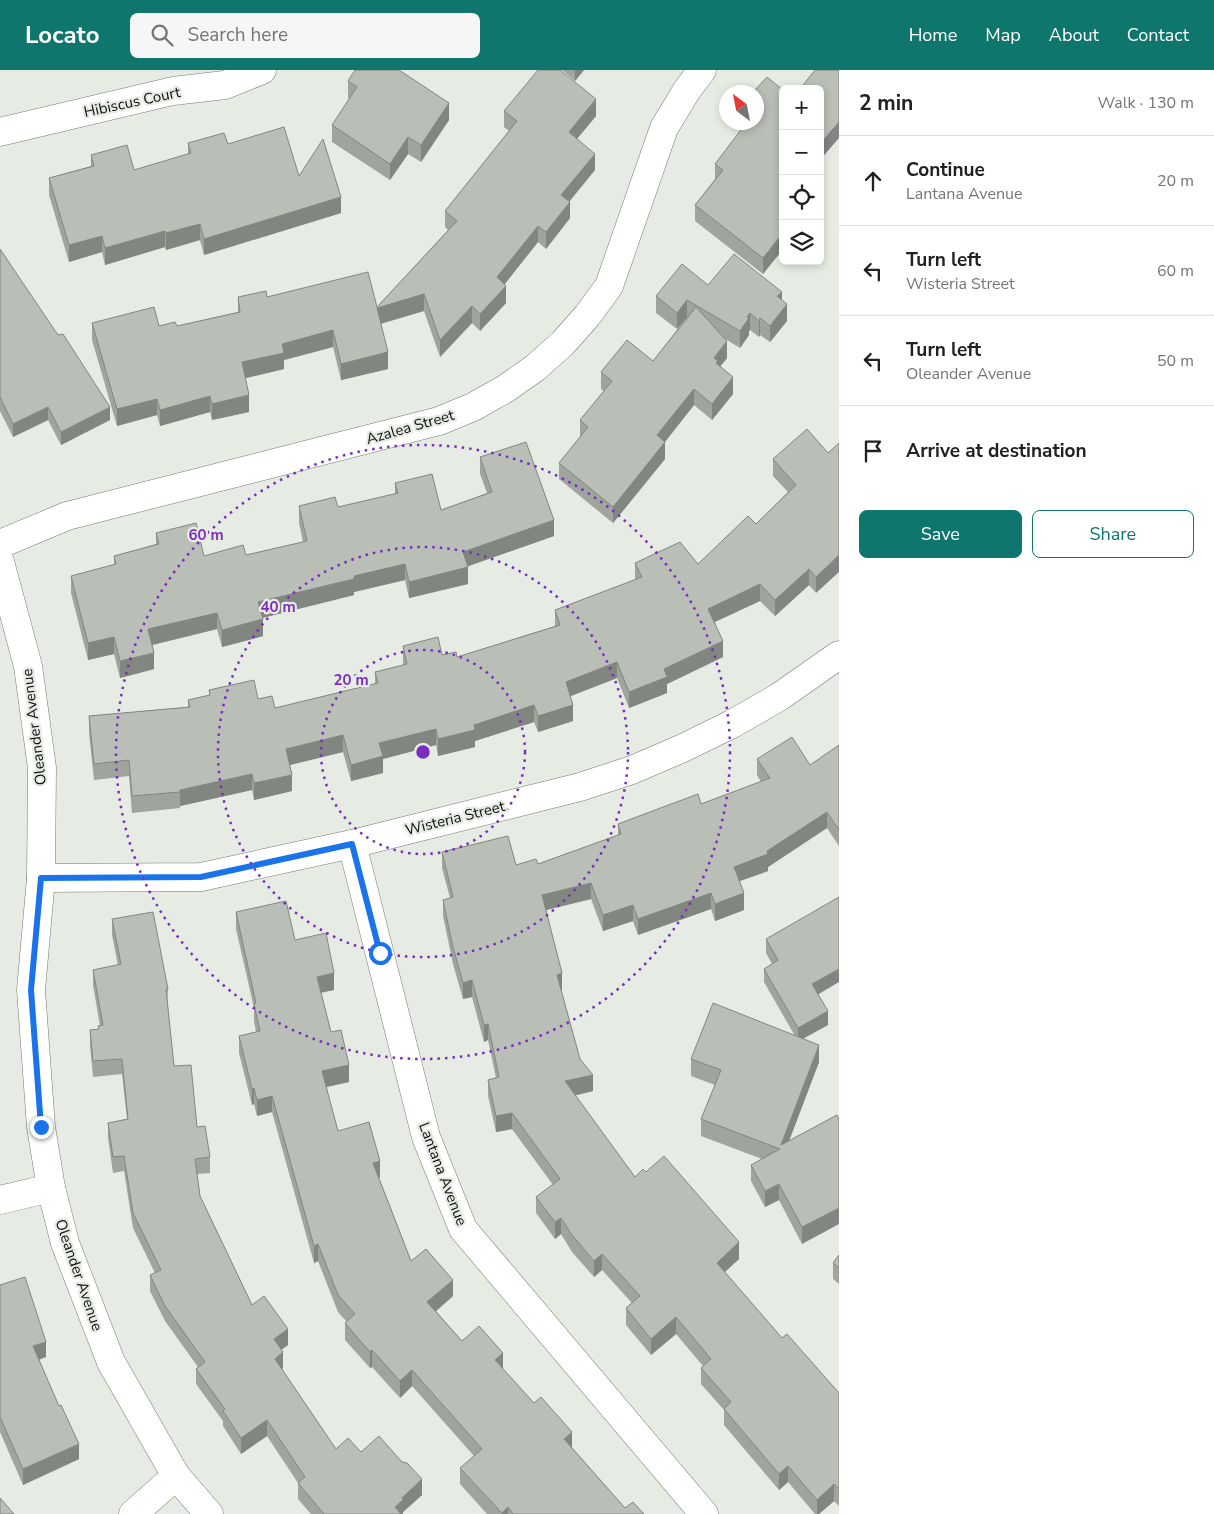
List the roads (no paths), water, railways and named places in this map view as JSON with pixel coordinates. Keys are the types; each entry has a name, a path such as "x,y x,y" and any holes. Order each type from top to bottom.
{"street":[{"name":"Hibiscus Court","path":"0,132 174,91 225,85 262,70"},
{"name":"Azalea Street","path":"0,544 67,516 439,421 473,407 505,389 535,368 563,343 587,316 609,286 664,128 687,90 702,70"},
{"name":"Oleander Avenue","path":"0,562 28,666 42,768 41,878 31,990 41,1127 51,1188 64,1242 111,1362 176,1476 209,1514"},
{"name":"Wisteria Street","path":"41,878 201,877 352,844 580,787 632,770 732,724 779,697 839,655"},
{"name":"Lantana Avenue","path":"352,844 426,1137 463,1229 704,1514"},
{"path":"0,1200 51,1188"},
{"path":"133,1514 176,1476"}]}
